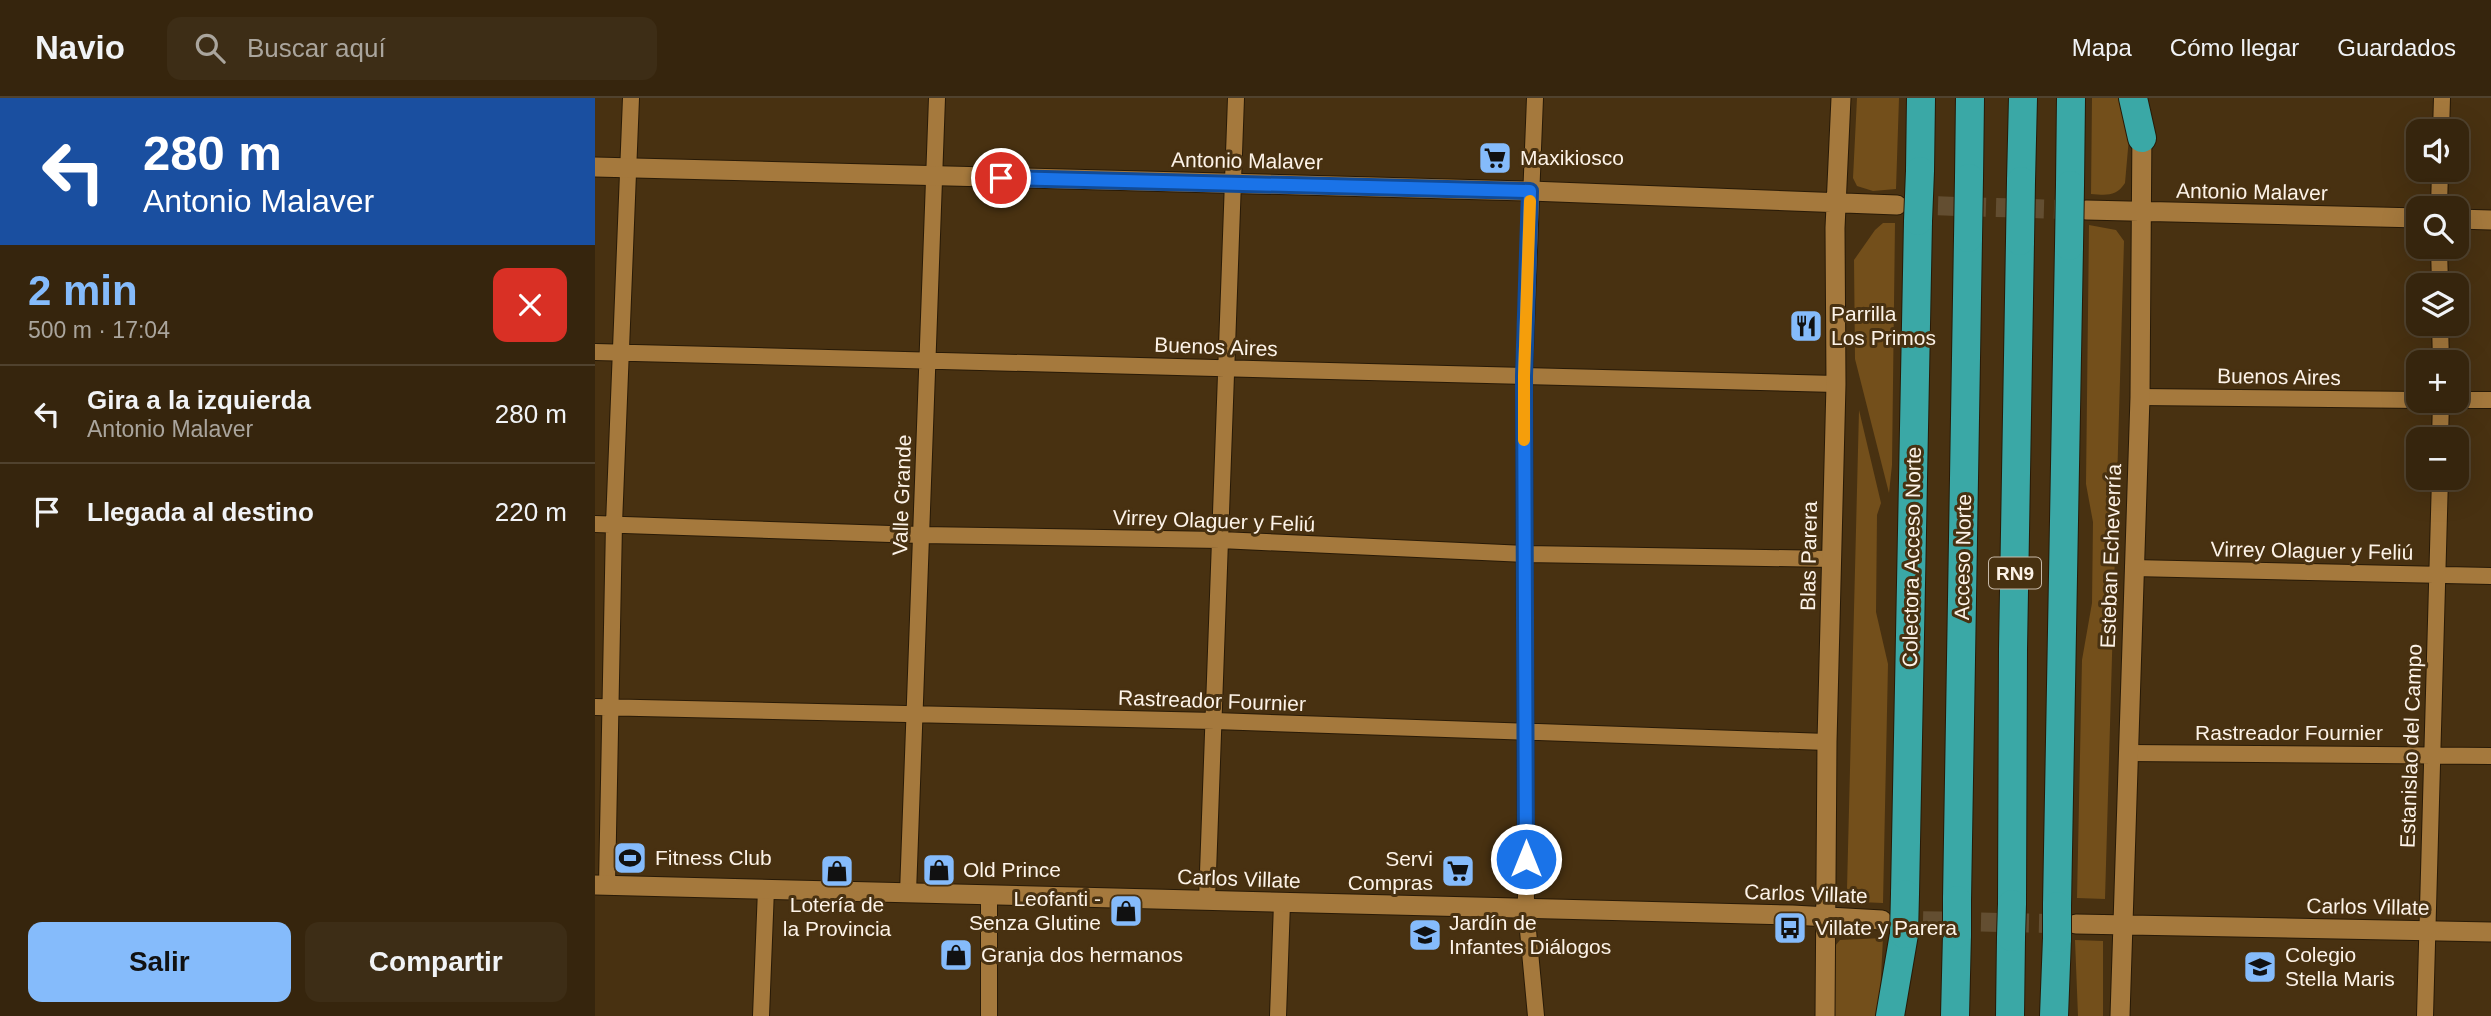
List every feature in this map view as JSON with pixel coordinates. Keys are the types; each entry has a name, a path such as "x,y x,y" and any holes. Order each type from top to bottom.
{"highway":[{"name":"Colectora Acceso Norte","path":"1903,1016 1893,927 1905,894 1908,213 1920,171 1921,98"},
{"name":"Acceso Norte","path":"1955,1016 1970,98"},
{"name":"RN9","path":"2010,1016 2023,98"},
{"path":"2065,1016 2061,927 2071,98"},
{"path":"2133,98 2142,138"},
{"path":"1890,1016 1893,927"},
{"path":"2054,1016 2061,927"}],"street":[{"path":"601,885 612,707 614,524 631,98"},
{"name":"Valle Grande","path":"908,893 937,98"},
{"path":"1207,901 1236,98"},
{"path":"1535,98 1524,376 1526,909 1536,1016"},
{"name":"Blas Parera","path":"1825,1016 1827,742 1836,384 1836,203 1842,98"},
{"name":"Esteban Echeverría","path":"2120,1016 2140,397 2142,98"},
{"path":"2441,119 2442,98"},
{"name":"Antonio Malaver","path":"595,167 1530,191 1836,203 1908,213"},
{"name":"Antonio Malaver","path":"2085,210 2406,218"},
{"path":"2469,219 2491,220"},
{"name":"Buenos Aires","path":"595,352 1836,384"},
{"name":"Buenos Aires","path":"2140,397 2406,400"},
{"path":"2469,400 2491,400"},
{"name":"Estanislao del Campo","path":"2425,1016 2439,490"},
{"name":"Virrey Olaguer y Feliú","path":"595,524 922,536 1220,540 1526,554 1832,559"},
{"name":"Virrey Olaguer y Feliú","path":"2133,568 2491,576"},
{"name":"Rastreador Fournier","path":"595,707 1215,721 1827,742"},
{"name":"Rastreador Fournier","path":"2128,753 2491,756"},
{"name":"Carlos Villate","path":"601,885 1825,916 1893,927"},
{"path":"761,1016 766,890"},
{"path":"989,895 989,1016"},
{"path":"1278,1016 1282,903"},
{"name":"Carlos Villate","path":"2061,927 2122,925 2491,932"}],"shaded area":[{"path":"1857,98 1899,98 1896,189 1873,191 1857,186 1853,178"},
{"path":"2092,98 2126,98 2130,126 2125,183 2118,191 2110,194 2091,194"},
{"path":"1883,223 1895,223 1892,465 1889,493 1855,359 1854,260"},
{"path":"2089,225 2116,230 2124,241 2105,899 2077,898 2082,660 2092,603 2093,522 2086,484"},
{"path":"1859,410 1881,503 1877,515 1876,612 1888,664 1883,903 1860,902 1847,889"},
{"path":"1883,938 1879,1016 1835,1016 1835,946 1840,940"},
{"path":"2075,940 2103,941 2103,1016 2078,1016"}],"tunnel":[{"path":"1909,205 2082,210"},
{"path":"1894,920 2067,924"}],"slow traffic":[{"path":"1524,440 1530,201"}],"place":[{"name":"Maxikiosco","path":"1495,158"},
{"name":"Parrilla Los Primos","path":"1806,326"},
{"name":"Fitness Club","path":"630,858"},
{"name":"Old Prince","path":"939,870"},
{"name":"Lotería de la Provincia","path":"837,871"},
{"name":"Servi Compras","path":"1458,871"},
{"name":"Leofanti - Senza Glutine","path":"1126,911"},
{"name":"Villate y Parera","path":"1790,928"},
{"name":"Jardín de Infantes Diálogos","path":"1425,935"},
{"name":"Granja dos hermanos","path":"956,955"},
{"name":"Colegio Stella Maris","path":"2260,967"}],"route":[{"path":"1001,178 1530,191 1524,376 1526,859"}]}
